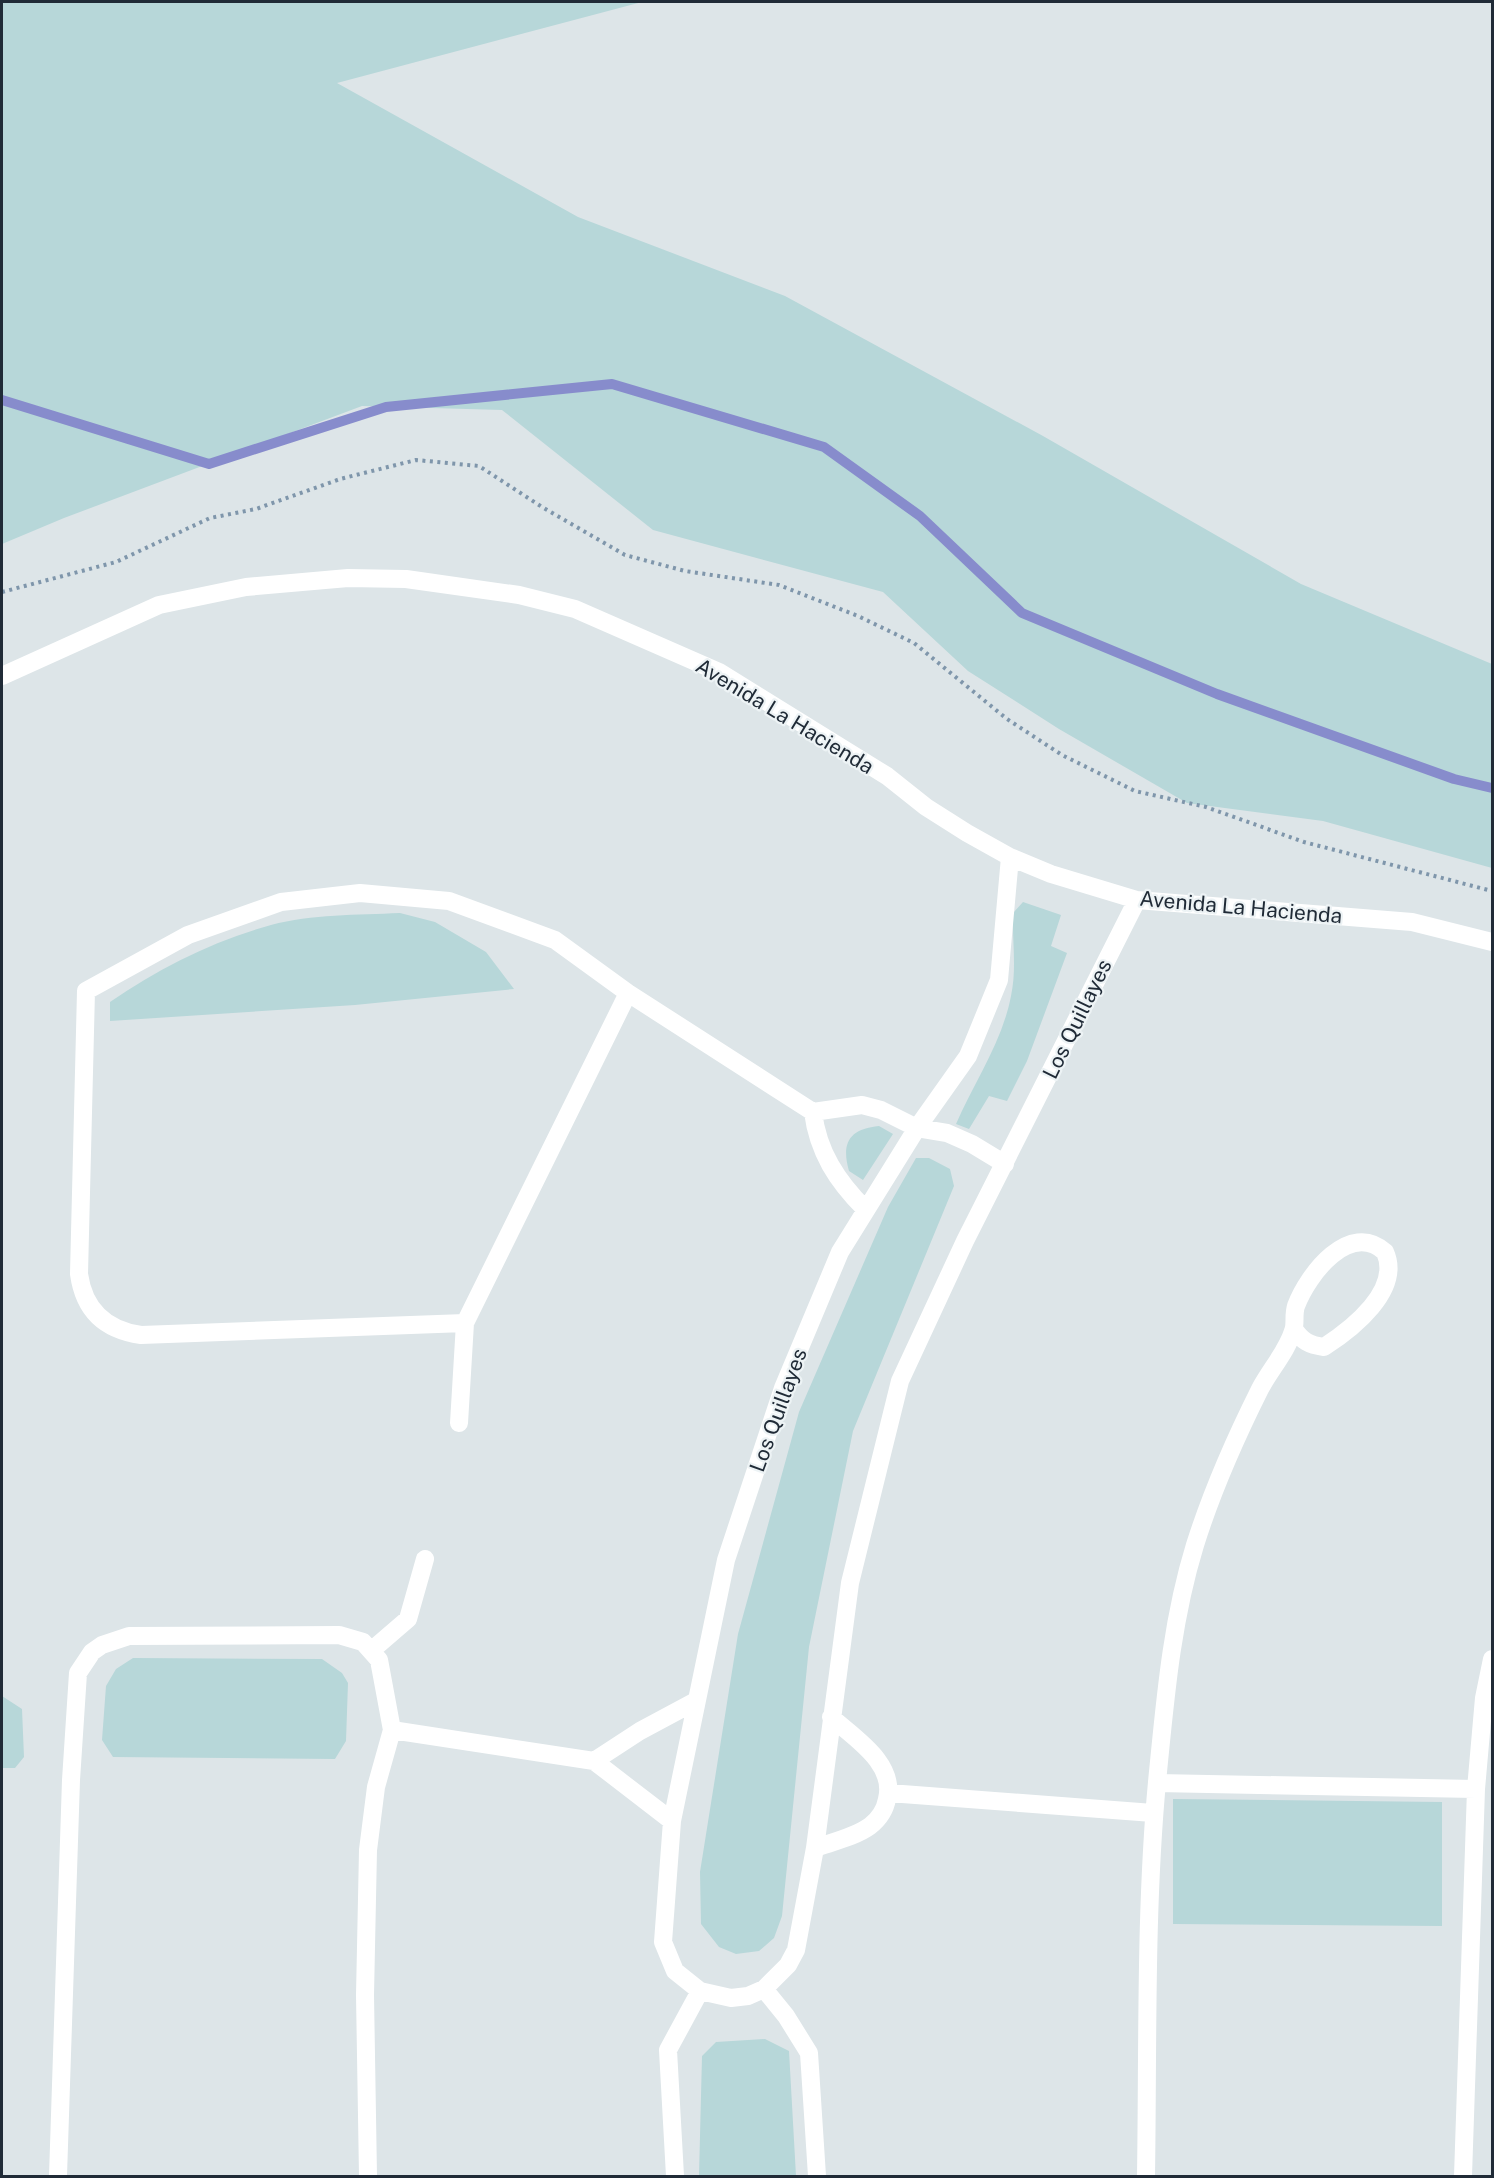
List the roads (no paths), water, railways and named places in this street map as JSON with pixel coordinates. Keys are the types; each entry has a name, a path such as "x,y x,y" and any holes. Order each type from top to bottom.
{"street":[{"name":"Avenida La Hacienda","path":"2,676 159,605 246,586 348,578 406,579 519,595 575,609 719,672 887,776 967,833 1010,856 1094,889 1137,900 1412,922 1492,942"},
{"name":"Los Quillayes","path":"1010,856 999,980 968,1056 917,1128 840,1252 783,1388 726,1560 672,1821 663,1942 675,1971 700,1991 731,1998 748,1996 764,1989 788,1965 796,1950 815,1848 850,1583 900,1381 965,1241 1137,900"},
{"path":"465,1323 141,1335 125,1333 98,1317 88,1305 81,1290 79,1274 86,991 188,935 281,902 360,893 449,901 555,940 628,993 813,1112 862,1105 881,1110 917,1128 947,1133 972,1143 1005,1164"},
{"path":"459,1423 465,1323 628,993"},
{"path":"813,1112 823,1152 840,1185 865,1209"},
{"path":"1146,2176 1153,1813 1168,1664 1195,1547 1214,1490 1237,1434 1294,1329 1293,1319 1300,1296 1318,1270 1332,1256 1356,1241 1367,1241 1385,1252 1390,1272 1382,1290 1357,1323 1324,1347 1312,1346 1301,1340 1294,1329"},
{"path":"372,1650 408,1619 425,1559"},
{"path":"58,2176 71,1780 78,1673 84,1662 102,1645 129,1636 339,1635 363,1642 372,1650 383,1672 392,1730 376,1786 368,1850 365,1995 368,2176"},
{"path":"1463,2176 1476,1789 1484,1698 1492,1659"},
{"path":"594,1761 640,1731 696,1701"},
{"path":"815,1848 870,1826 880,1816 888,1793 884,1768 831,1717"},
{"path":"392,1730 594,1761 672,1821"},
{"path":"1157,1783 1476,1789"},
{"path":"888,1793 1153,1813"},
{"path":"764,1989 786,2016 808,2053 817,2176"},
{"path":"675,2176 668,2050 700,1991"}],"waterway":[{"path":"2,400 209,464 386,407 612,384 824,447 920,516 1022,613 1217,694 1454,779 1492,788"}]}
